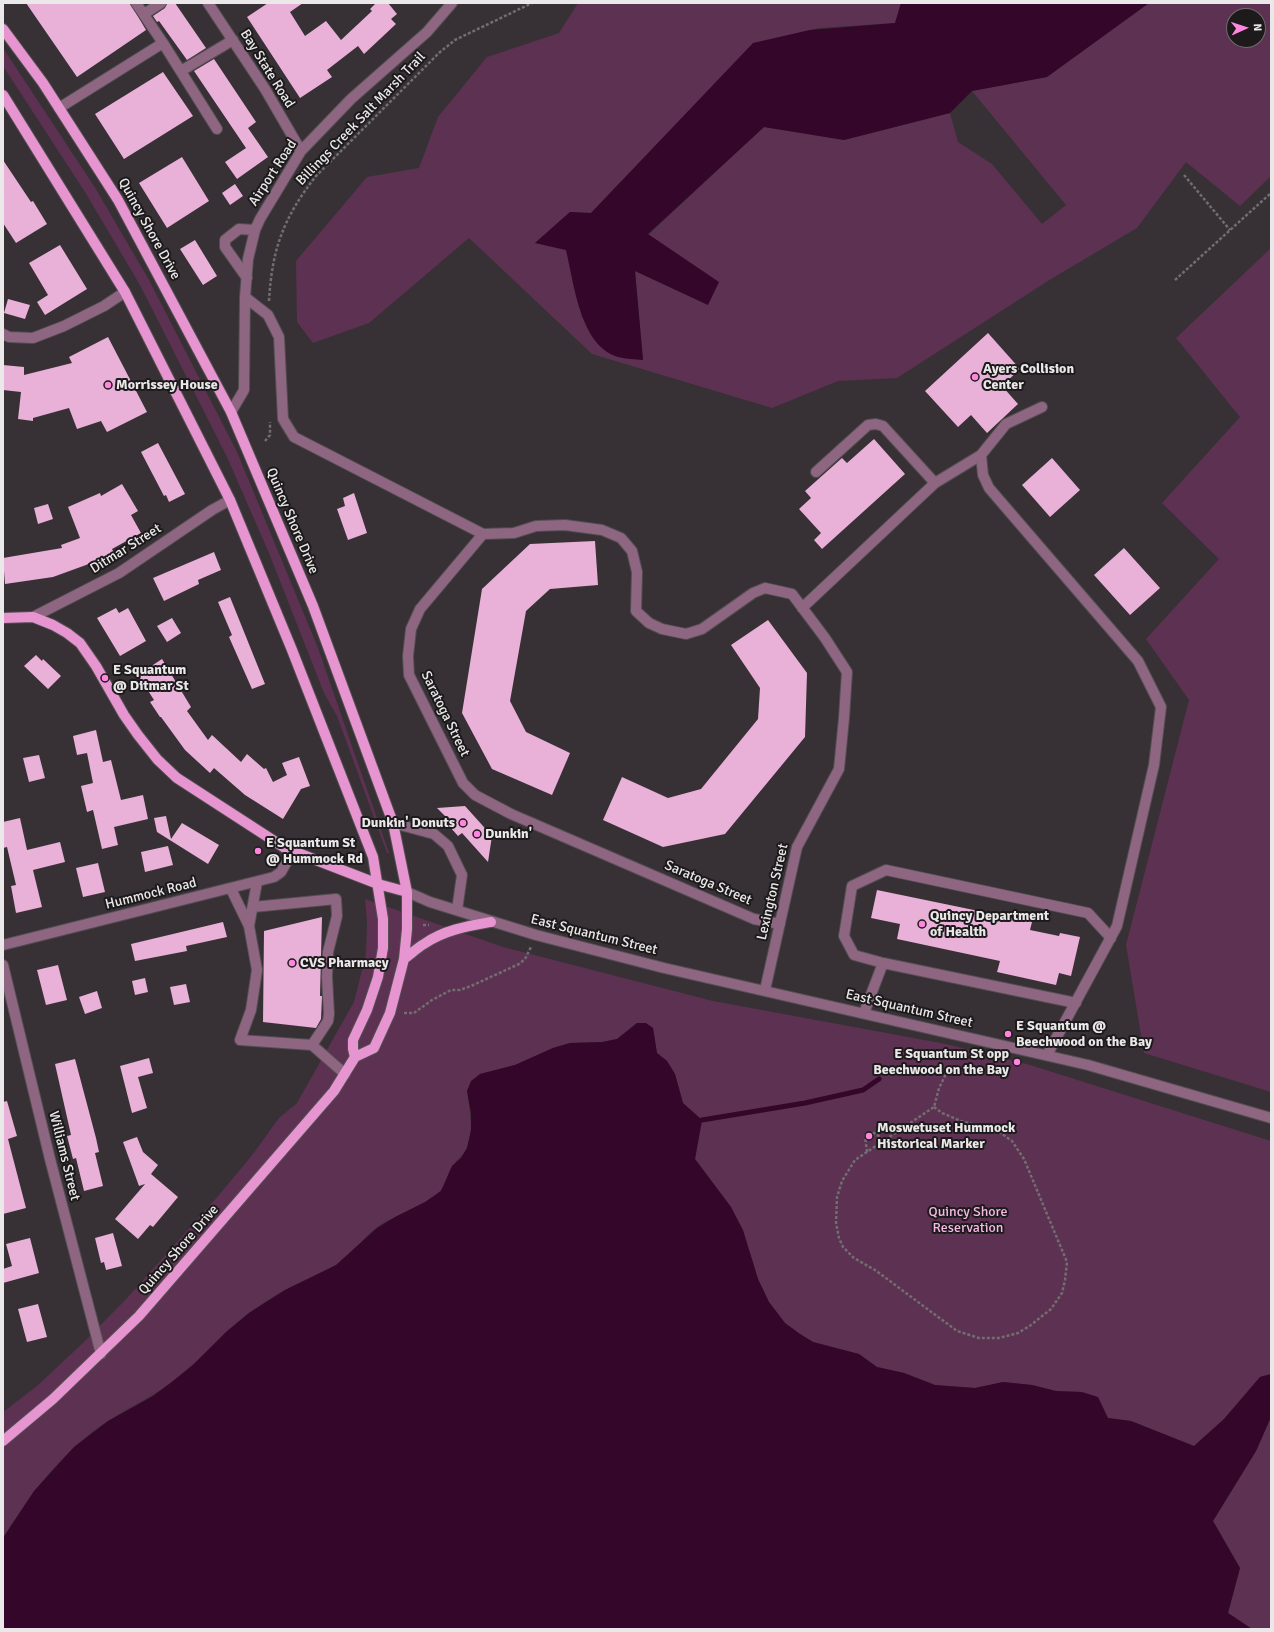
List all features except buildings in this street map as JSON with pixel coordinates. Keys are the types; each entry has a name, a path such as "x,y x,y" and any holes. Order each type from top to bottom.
{"main road":[{"name":"Quincy Shore Drive","path":"3,28 59,108 118,200 231,412 313,606 393,823 407,892 407,929 404,959 390,1013 374,1048 356,1058 334,1091 178,1273 139,1316 53,1399 3,1441"},
{"path":"3,95 125,292 230,500 292,650 373,857 383,919 383,948 378,977 367,1010 353,1040 353,1049 356,1058"},
{"name":"East Squantum Street","path":"3,618 33,617 62,630 80,643 96,666 124,715 157,760 172,773 214,802 293,852 378,884 407,892"},
{"path":"404,959 424,943 437,936 463,927 491,922"}],"street":[{"path":"136,3 163,42 217,129"},
{"path":"144,14 161,3"},
{"name":"Bay State Road","path":"208,3 265,89 301,151"},
{"name":"Airport Road","path":"231,412 244,390 245,297 248,259 255,230 279,186 301,151 351,99 427,32 452,3"},
{"path":"181,71 233,40"},
{"path":"59,108 163,42"},
{"path":"247,278 225,247 225,240 238,230 255,230"},
{"path":"3,334 9,337 33,338 64,326 104,306 125,292"},
{"path":"245,297 268,315 279,337 283,419 294,437 484,534"},
{"path":"802,608 935,483 982,455 1006,424 1042,407"},
{"path":"816,472 868,425 876,424 883,426 935,483"},
{"path":"982,455 982,475 988,488 1138,661 1162,707 1154,765 1117,926 1047,1055"},
{"name":"Ditmar Street","path":"33,617 119,573 212,510 230,500"},
{"name":"Lexington Street","path":"484,534 514,533 536,526 565,525 602,530 621,538 632,551 637,572 636,611 648,623 662,629 686,634 702,629 753,593 765,588 792,594 825,638 847,672 839,769 797,847 765,990"},
{"name":"Saratoga Street","path":"484,534 420,609 411,629 408,656 409,675 463,783 475,795 511,814 754,919 780,924"},
{"path":"393,823 434,834 448,846 462,875 457,910"},
{"name":"Hummock Road","path":"3,944 274,877 281,872 293,852"},
{"path":"1076,1003 883,963 854,955 844,936 852,886 886,870 1088,913 1111,938"},
{"path":"249,926 257,882"},
{"path":"231,888 249,926 257,970 251,1010 240,1040 312,1045 345,1074"},
{"name":"East Squantum Street","path":"407,892 430,902 536,935 664,968 765,990 1124,1074 1271,1118"},
{"path":"253,907 336,899 337,916 328,952 328,1021 312,1045"},
{"path":"864,1013 883,963"},
{"name":"Williams Street","path":"3,965 50,1159 100,1354"}],"path":[{"name":"Billings Creek Salt Marsh Trail","path":"268,315 274,255 280,237 287,218 299,197 316,176 440,52 455,40 532,3"},
{"path":"1184,175 1230,230"},
{"path":"1175,280 1271,192"},
{"path":"265,441 270,435 269,414"},
{"path":"390,1013 414,1013 432,1000 451,990 460,990 471,986 519,964 525,959 536,935"},
{"path":"934,1107 942,1113 961,1121 998,1131 1012,1141 1024,1159 1067,1262 1066,1280 1062,1293 1051,1309 1031,1325 1018,1332 999,1338 979,1338 957,1331 875,1270 854,1258 844,1247 839,1238 836,1223 837,1197 842,1181 855,1160 934,1107 940,1088 949,1068"},
{"path":"867,1152 866,1134 874,1132 884,1140"}],"green space":[{"path":"578,3 901,3 895,23 819,28 753,44 591,213 570,212 535,243 566,250 582,317 643,360 635,271 708,305 648,235 764,127 844,140 950,113 958,142 992,164 1042,224 1066,205 972,91 1047,77 1149,3 1271,3 1271,176 1240,206 1186,162 1137,228 1051,279 897,378 838,381 772,408 592,354 469,238 369,323 313,343 297,322 296,261 367,177 419,168 438,117 487,57 559,33"},
{"path":"3,48 94,186 149,280 237,452 318,648 389,853 387,853 337,716 324,693 269,553 227,457 140,285 85,192 3,66"},
{"path":"1271,248 1271,1092 1144,1053 1126,945 1189,700 1146,639 1219,559 1162,503 1240,417 1176,338"},
{"name":"Quincy Shore Reservation","path":"365,899 503,947 713,1001 946,1044 1030,1065 1271,1141 1271,1374 1260,1377 1224,1419 1194,1446 1131,1421 1108,1418 1082,1392 1056,1391 1032,1385 1003,1382 975,1388 935,1385 904,1373 877,1367 859,1354 813,1342 785,1323 769,1302 758,1279 750,1253 731,1207 695,1159 702,1120 683,1103 675,1074 667,1061 657,1053 653,1028 637,1023 617,1039 602,1042 570,1043 553,1048 515,1065 480,1074 467,1091 471,1120 471,1134 467,1148 450,1170 440,1191 426,1202 376,1228 347,1257 336,1265 282,1291 250,1312 172,1382 108,1421 92,1433 62,1459 49,1474 25,1505 3,1538 3,1412 37,1386 84,1342 129,1296 219,1195 253,1154 279,1118 297,1103 354,1002 366,954 367,922"},
{"path":"1271,1417 1271,1629 1252,1629 1228,1613 1240,1568 1213,1521 1256,1451"}],"shaded area":[{"path":"901,3 1149,3 1047,77 972,91 950,113 844,140 764,127 648,234 719,282 708,305 635,271 643,360 618,357 605,351 595,340 587,327 581,312 566,250 535,243 570,212 591,213 753,43 810,30 895,23"},
{"path":"637,1023 646,1023 653,1028 657,1053 667,1061 675,1074 683,1103 702,1120 695,1159 731,1207 743,1230 758,1279 769,1302 785,1323 813,1342 859,1354 877,1367 904,1373 935,1385 975,1388 1003,1382 1032,1385 1056,1391 1082,1392 1098,1397 1108,1418 1131,1421 1194,1446 1224,1419 1260,1377 1271,1374 1271,1417 1256,1451 1213,1521 1240,1568 1228,1613 1252,1629 3,1629 3,1538 34,1491 74,1447 108,1421 153,1396 173,1381 194,1364 226,1332 249,1313 285,1290 336,1265 377,1228 425,1202 441,1191 452,1166 461,1158 467,1148 471,1130 471,1113 467,1091 471,1081 480,1074 515,1065 553,1048 570,1043 602,1042 617,1039"}],"waterway":[{"path":"702,1120 805,1103 863,1090 879,1079"}],"place":[{"name":"Ayers Collision Center","path":"975,377"},
{"name":"Morrissey House","path":"108,385"},
{"name":"E Squantum @ Ditmar St","path":"105,678"},
{"name":"Dunkin' Donuts","path":"463,823"},
{"name":"Dunkin'","path":"477,834"},
{"name":"E Squantum St @ Hummock Rd","path":"258,851"},
{"name":"Quincy Department of Health","path":"922,924"},
{"name":"CVS Pharmacy","path":"292,963"},
{"name":"E Squantum @ Beechwood on the Bay","path":"1008,1034"},
{"name":"E Squantum St opp Beechwood on the Bay","path":"1017,1062"},
{"name":"Moswetuset Hummock Historical Marker","path":"869,1136"}]}
